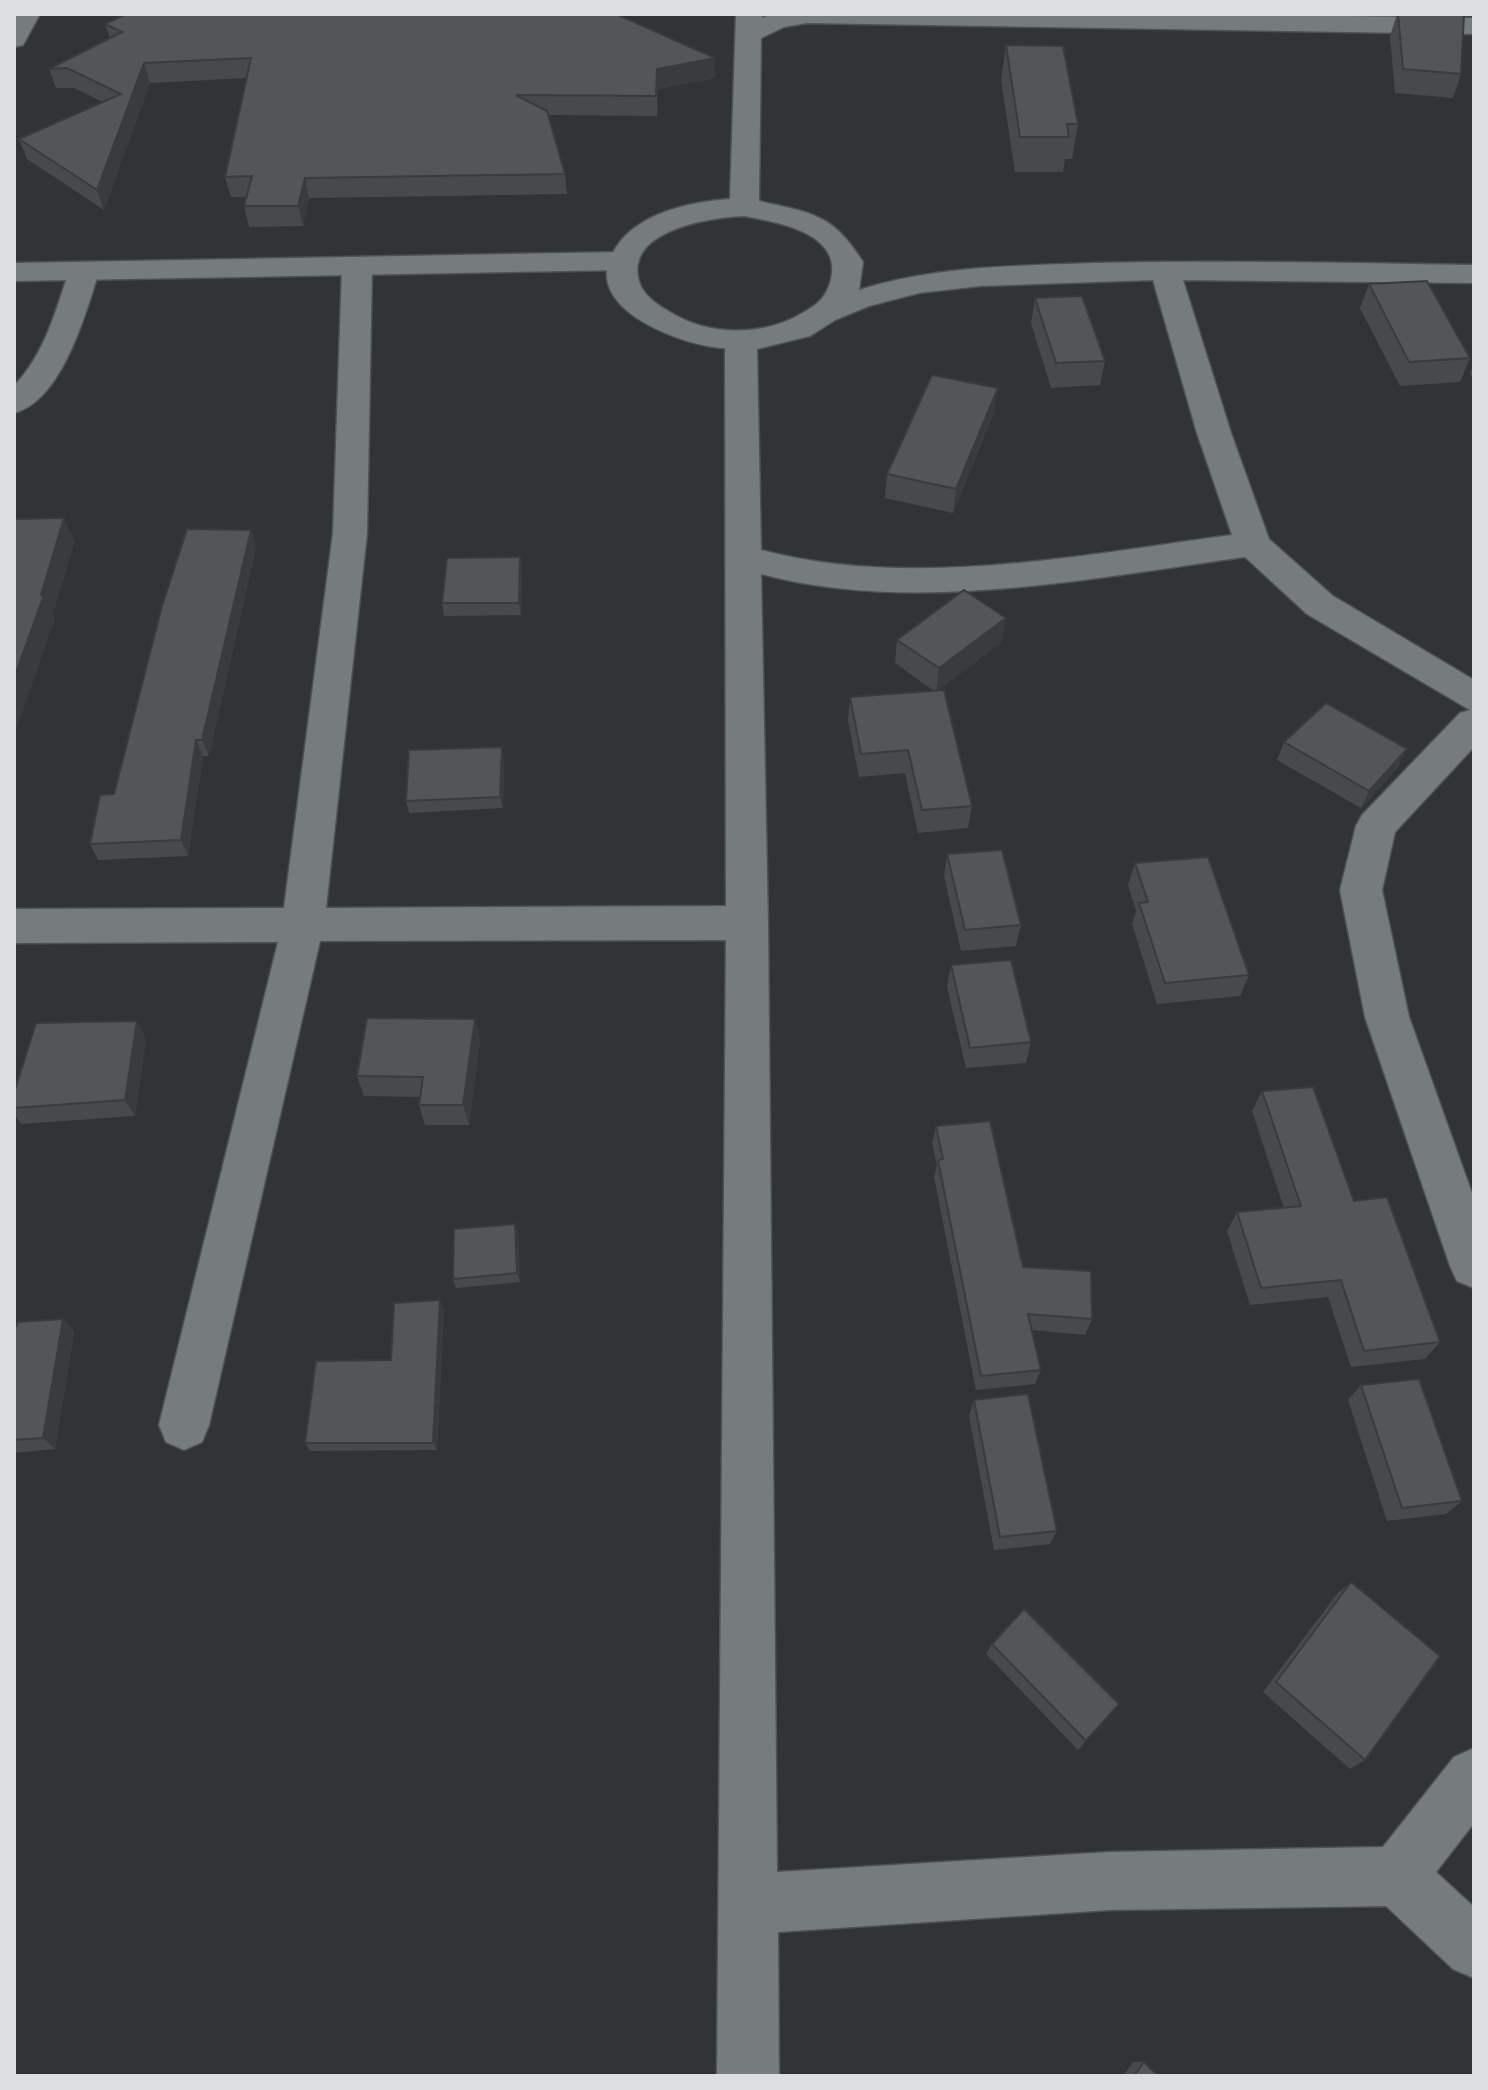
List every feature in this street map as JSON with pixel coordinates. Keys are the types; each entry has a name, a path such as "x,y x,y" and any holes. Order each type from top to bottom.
{"street":[{"path":"14,39 27,14"},
{"path":"744,207 749,24 805,14 1173,18 1474,26"},
{"path":"944,278 881,259 790,215 744,207 698,211 658,225 631,248 624,261 622,278 627,294 659,323 712,338 741,340 789,332 862,297 901,285 944,278 1165,270 1474,274"},
{"path":"827,234 840,246 848,260 850,274 848,288 827,313"},
{"path":"14,272 624,261"},
{"path":"184,1425 303,924 350,533 357,268"},
{"path":"1165,270 1214,433 1253,544 1320,605 1474,698"},
{"path":"14,403 33,388 64,333 84,271"},
{"path":"741,340 747,923 748,2076"},
{"path":"744,557 803,573 853,580 915,580 1043,572 1253,544"},
{"path":"1474,723 1376,826 1361,890 1387,1017 1474,1266"},
{"path":"14,926 747,923"},
{"path":"1397,1876 1474,1777"},
{"path":"747,1904 1110,1881 1397,1876 1474,1948"}],"building":[{"path":"126,14 616,14 715,58 657,69 656,96 516,95 547,111 565,174 305,178 298,206 244,206 252,176 225,177 251,58 144,63 97,190 19,139 121,94 67,68 49,69 122,32 105,24"},
{"path":"1398,14 1464,14 1461,74 1403,69"},
{"path":"1006,45 1063,46 1078,124 1067,124 1069,137 1020,137"},
{"path":"1427,281 1470,358 1409,362 1369,284"},
{"path":"1082,296 1105,361 1056,363 1035,298"},
{"path":"932,375 998,388 956,489 887,474"},
{"path":"64,518 41,595 44,595 14,678 14,519"},
{"path":"187,529 251,530 202,740 196,740 181,840 90,844 100,795 114,794 162,606"},
{"path":"520,557 519,603 442,603 447,558"},
{"path":"964,590 1006,618 939,668 897,640"},
{"path":"944,690 972,806 922,810 908,750 861,754 850,697"},
{"path":"1326,703 1407,749 1369,791 1284,742"},
{"path":"502,747 500,797 406,801 409,750"},
{"path":"1002,850 1021,925 965,930 947,854"},
{"path":"1208,857 1249,975 1165,983 1139,903 1148,902 1135,863"},
{"path":"1011,960 1031,1042 970,1048 951,965"},
{"path":"367,1018 475,1019 463,1105 419,1105 423,1077 357,1076"},
{"path":"137,1021 125,1100 14,1108 14,1093 36,1023"},
{"path":"1313,1087 1354,1201 1387,1197 1440,1342 1364,1351 1341,1280 1261,1288 1237,1212 1301,1206 1262,1091"},
{"path":"990,1121 1023,1267 1091,1271 1092,1319 1028,1314 1041,1370 981,1376 938,1160 943,1159 936,1126"},
{"path":"515,1224 517,1273 453,1279 454,1229"},
{"path":"440,1300 433,1443 305,1443 316,1361 391,1360 394,1303"},
{"path":"63,1319 43,1438 14,1440 14,1326 17,1322"},
{"path":"1419,1379 1462,1501 1402,1508 1361,1385"},
{"path":"1028,1394 1057,1531 1000,1537 974,1400"},
{"path":"1351,1582 1440,1656 1365,1760 1276,1682"},
{"path":"1024,1609 1119,1704 1086,1741 992,1644"},
{"path":"1144,2062 1158,2076 1134,2076"}]}
